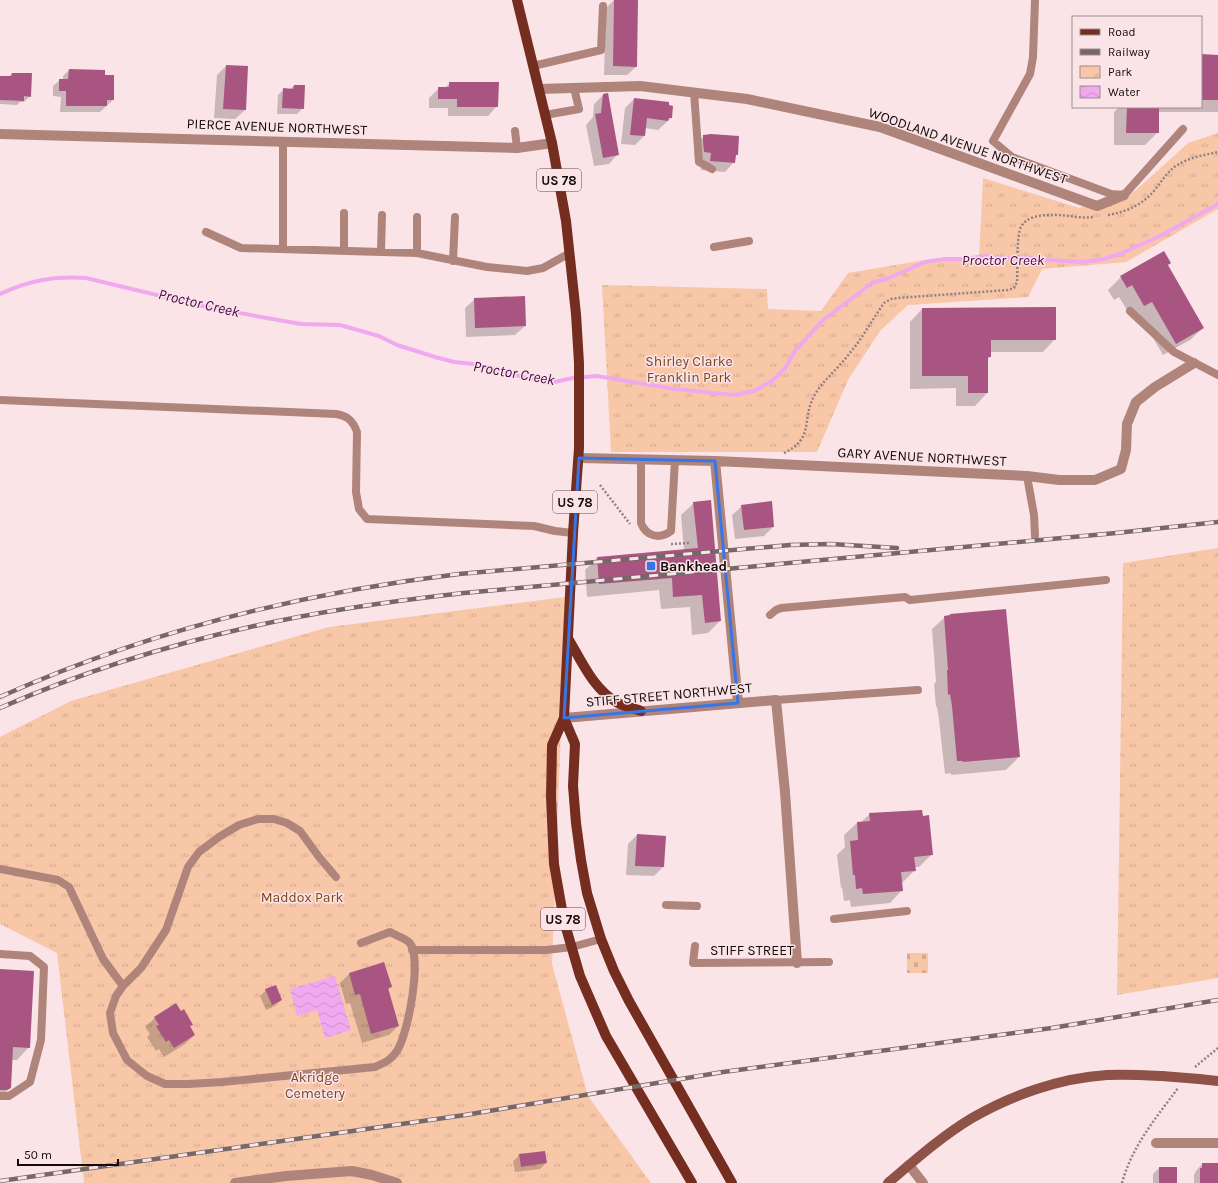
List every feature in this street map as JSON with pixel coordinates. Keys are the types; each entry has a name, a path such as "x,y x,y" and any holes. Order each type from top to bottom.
{"main road":[{"name":"US 78","path":"517,0 552,143 564,213 576,314 579,363 579,458 573,532 569,640 564,718 552,745 552,830 554,864 564,921 583,983 606,1036 692,1183"},
{"path":"569,640 591,677 604,693 618,703 641,711"},
{"name":"US 78","path":"564,718 575,744 573,786 581,860 587,893 601,939 614,971 632,1008 732,1183"},
{"path":"888,1183 944,1137 971,1119 990,1108 1038,1089 1081,1078 1106,1075 1135,1074 1218,1081"}],"street":[{"name":"WOODLAND AVENUE NORTHWEST","path":"539,89 640,86 747,99 880,127 1097,206 1124,195"},
{"name":"PIERCE AVENUE NORTHWEST","path":"0,134 517,148 552,143"},
{"name":"GARY AVENUE NORTHWEST","path":"579,458 715,461 1027,476 1059,480 1095,480 1121,469 1126,450 1127,424 1136,402 1155,387 1194,363"},
{"path":"715,461 738,703"},
{"path":"776,700 785,792 797,963"},
{"name":"STIFF STREET NORTHWEST","path":"564,718 776,700"},
{"path":"1156,1143 1218,1143"},
{"path":"909,1165 923,1183"},
{"path":"235,1183 286,1176 352,1171 372,1175 397,1183"}],"lane":[{"path":"1035,0 1033,57 1030,74 993,141 1012,157 1111,194 1124,195 1183,129"},
{"path":"534,66 601,50 603,6"},
{"path":"545,115 579,109 574,88"},
{"path":"694,92 699,162 712,168"},
{"path":"515,130 517,148"},
{"path":"282,142 282,249"},
{"path":"344,213 344,251"},
{"path":"381,252 382,214"},
{"path":"417,217 417,254"},
{"path":"453,260 455,218"},
{"path":"206,232 241,248 417,254 487,267 527,271 543,268 568,254"},
{"path":"714,247 749,241"},
{"path":"1130,312 1174,352 1218,375"},
{"path":"0,400 345,415 354,424 357,432 356,492 359,509 367,519 534,526 555,531 573,532"},
{"path":"641,459 641,523 643,529 648,534 655,535 666,535 671,531 675,460"},
{"path":"1027,476 1034,515 1035,536"},
{"path":"770,615 781,608 905,597 910,600 1106,580"},
{"path":"776,700 918,690"},
{"path":"336,877 300,831 287,823 274,819 258,819 238,825 199,852 188,868 166,930 141,968 123,986 116,996 110,1013 113,1033 127,1060 146,1076 165,1084 222,1082 375,1066 389,1061 398,1049 409,1016 416,968 412,950 409,942 390,932 361,943"},
{"path":"0,869 58,880 69,887 103,959 123,986"},
{"path":"666,905 697,906"},
{"path":"834,919 907,911"},
{"path":"412,950 546,950 572,947 601,939"},
{"name":"STIFF STREET","path":"695,946 693,963 829,962"},
{"path":"0,954 30,956 44,967 41,1040 30,1082 9,1096 0,1096"}],"path":[{"path":"777,453 784,453 793,449 800,443 804,436 809,409 819,386 850,354 884,303 891,299 898,298 1004,292 1014,288 1017,282 1019,237"},
{"path":"588,702 592,703"},
{"path":"1190,1070 1218,1048"},
{"path":"1122,1183 1126,1169 1139,1141 1181,1082"}],"highlighted area":[{"path":"579,458 715,461 738,703 564,718"}],"green space":[{"name":"Shirley Clarke Franklin Park","path":"1218,133 1218,209 1126,262 1042,269 1028,297 908,305 880,331 848,380 817,452 611,452 602,285 767,289 768,309 821,311 848,273 937,258 979,257 983,178 1079,208 1135,191 1188,143"},
{"path":"1218,548 1218,978 1117,995 1123,563"},
{"name":"Maddox Park","path":"566,597 552,964 588,1096 651,1183 84,1183 57,953 0,924 0,737 71,701 329,627"},
{"path":"907,953 928,953 928,973 907,973"}],"water":[{"path":"335,976 351,1030 325,1038 317,1010 297,1016 290,989"}],"building":[{"path":"614,0 638,0 637,67 613,66"},
{"path":"1202,54 1218,55 1218,100 1202,100"},
{"path":"226,65 248,66 246,110 223,109"},
{"path":"69,69 105,70 105,75 114,75 114,100 107,100 107,106 66,106 66,91 59,91 59,79 68,79"},
{"path":"12,73 32,73 31,97 24,96 24,101 0,100 0,76 11,76"},
{"path":"449,82 499,82 498,107 457,107 457,99 438,99 438,87 449,87"},
{"path":"294,85 305,85 304,109 282,108 283,88 293,89"},
{"path":"608,93 619,155 603,158 595,114 601,113 603,94"},
{"path":"634,98 669,102 669,105 673,106 672,118 669,118 668,121 647,118 645,136 630,135"},
{"path":"1127,108 1159,108 1159,133 1126,133"},
{"path":"711,134 739,136 738,155 736,155 735,163 710,161 711,153 704,152 703,135"},
{"path":"1164,251 1171,263 1168,265 1204,328 1176,344 1152,302 1144,306 1132,285 1127,288 1120,276"},
{"path":"525,296 526,326 475,328 474,298"},
{"path":"1056,307 1056,340 991,340 991,357 988,357 988,393 968,393 968,376 922,376 922,308"},
{"path":"711,500 721,621 705,623 702,595 673,597 672,578 599,584 597,557 698,548 693,502"},
{"path":"772,501 774,527 744,530 741,505"},
{"path":"1006,609 1020,757 963,762 957,761 952,706 950,694 948,695 948,670 944,616 950,614"},
{"path":"922,810 923,816 929,815 933,855 914,857 916,871 901,872 903,891 863,894 862,888 856,889 855,875 853,875 850,841 858,840 857,822 870,821 869,813"},
{"path":"637,834 666,836 664,867 635,866"},
{"path":"384,962 392,987 388,988 399,1026 371,1034 360,994 355,995 349,973"},
{"path":"0,969 34,971 30,1048 13,1047 11,1088 7,1090 0,1090"},
{"path":"276,985 282,1000 272,1005 265,989"},
{"path":"176,1003 181,1011 184,1009 193,1025 190,1026 195,1035 174,1048 169,1040 166,1042 156,1026 159,1025 154,1017"},
{"path":"545,1151 547,1163 521,1167 519,1154"},
{"path":"1202,1163 1218,1163 1218,1183 1200,1183 1200,1168 1202,1168"},
{"path":"1159,1167 1177,1167 1177,1183 1159,1183"}],"waterway":[{"name":"Proctor Creek","path":"0,294 22,285 42,280 53,278 86,278 203,306 261,317 301,324 340,325 379,336 397,345 435,357 454,362 474,364 531,379 554,382 573,378 597,376 675,389 734,395 754,391 772,381 785,368 795,351 822,321 872,283 889,278 925,262 986,256 1006,258 1026,257 1084,262 1104,259 1122,253 1158,237 1218,204"}],"railway":[{"path":"0,708 61,683 154,652 218,634 276,621 356,607 464,593 1116,533 1218,522"},
{"path":"0,697 111,653 225,618 341,592 400,582 459,574 790,545 831,544 897,548"},
{"path":"0,1181 465,1115 723,1072 1052,1028 1218,1000"}],"place":[{"name":"Bankhead","path":"651,566"}],"park label":[{"name":"Akridge Cemetery","path":"315,1086"}]}
